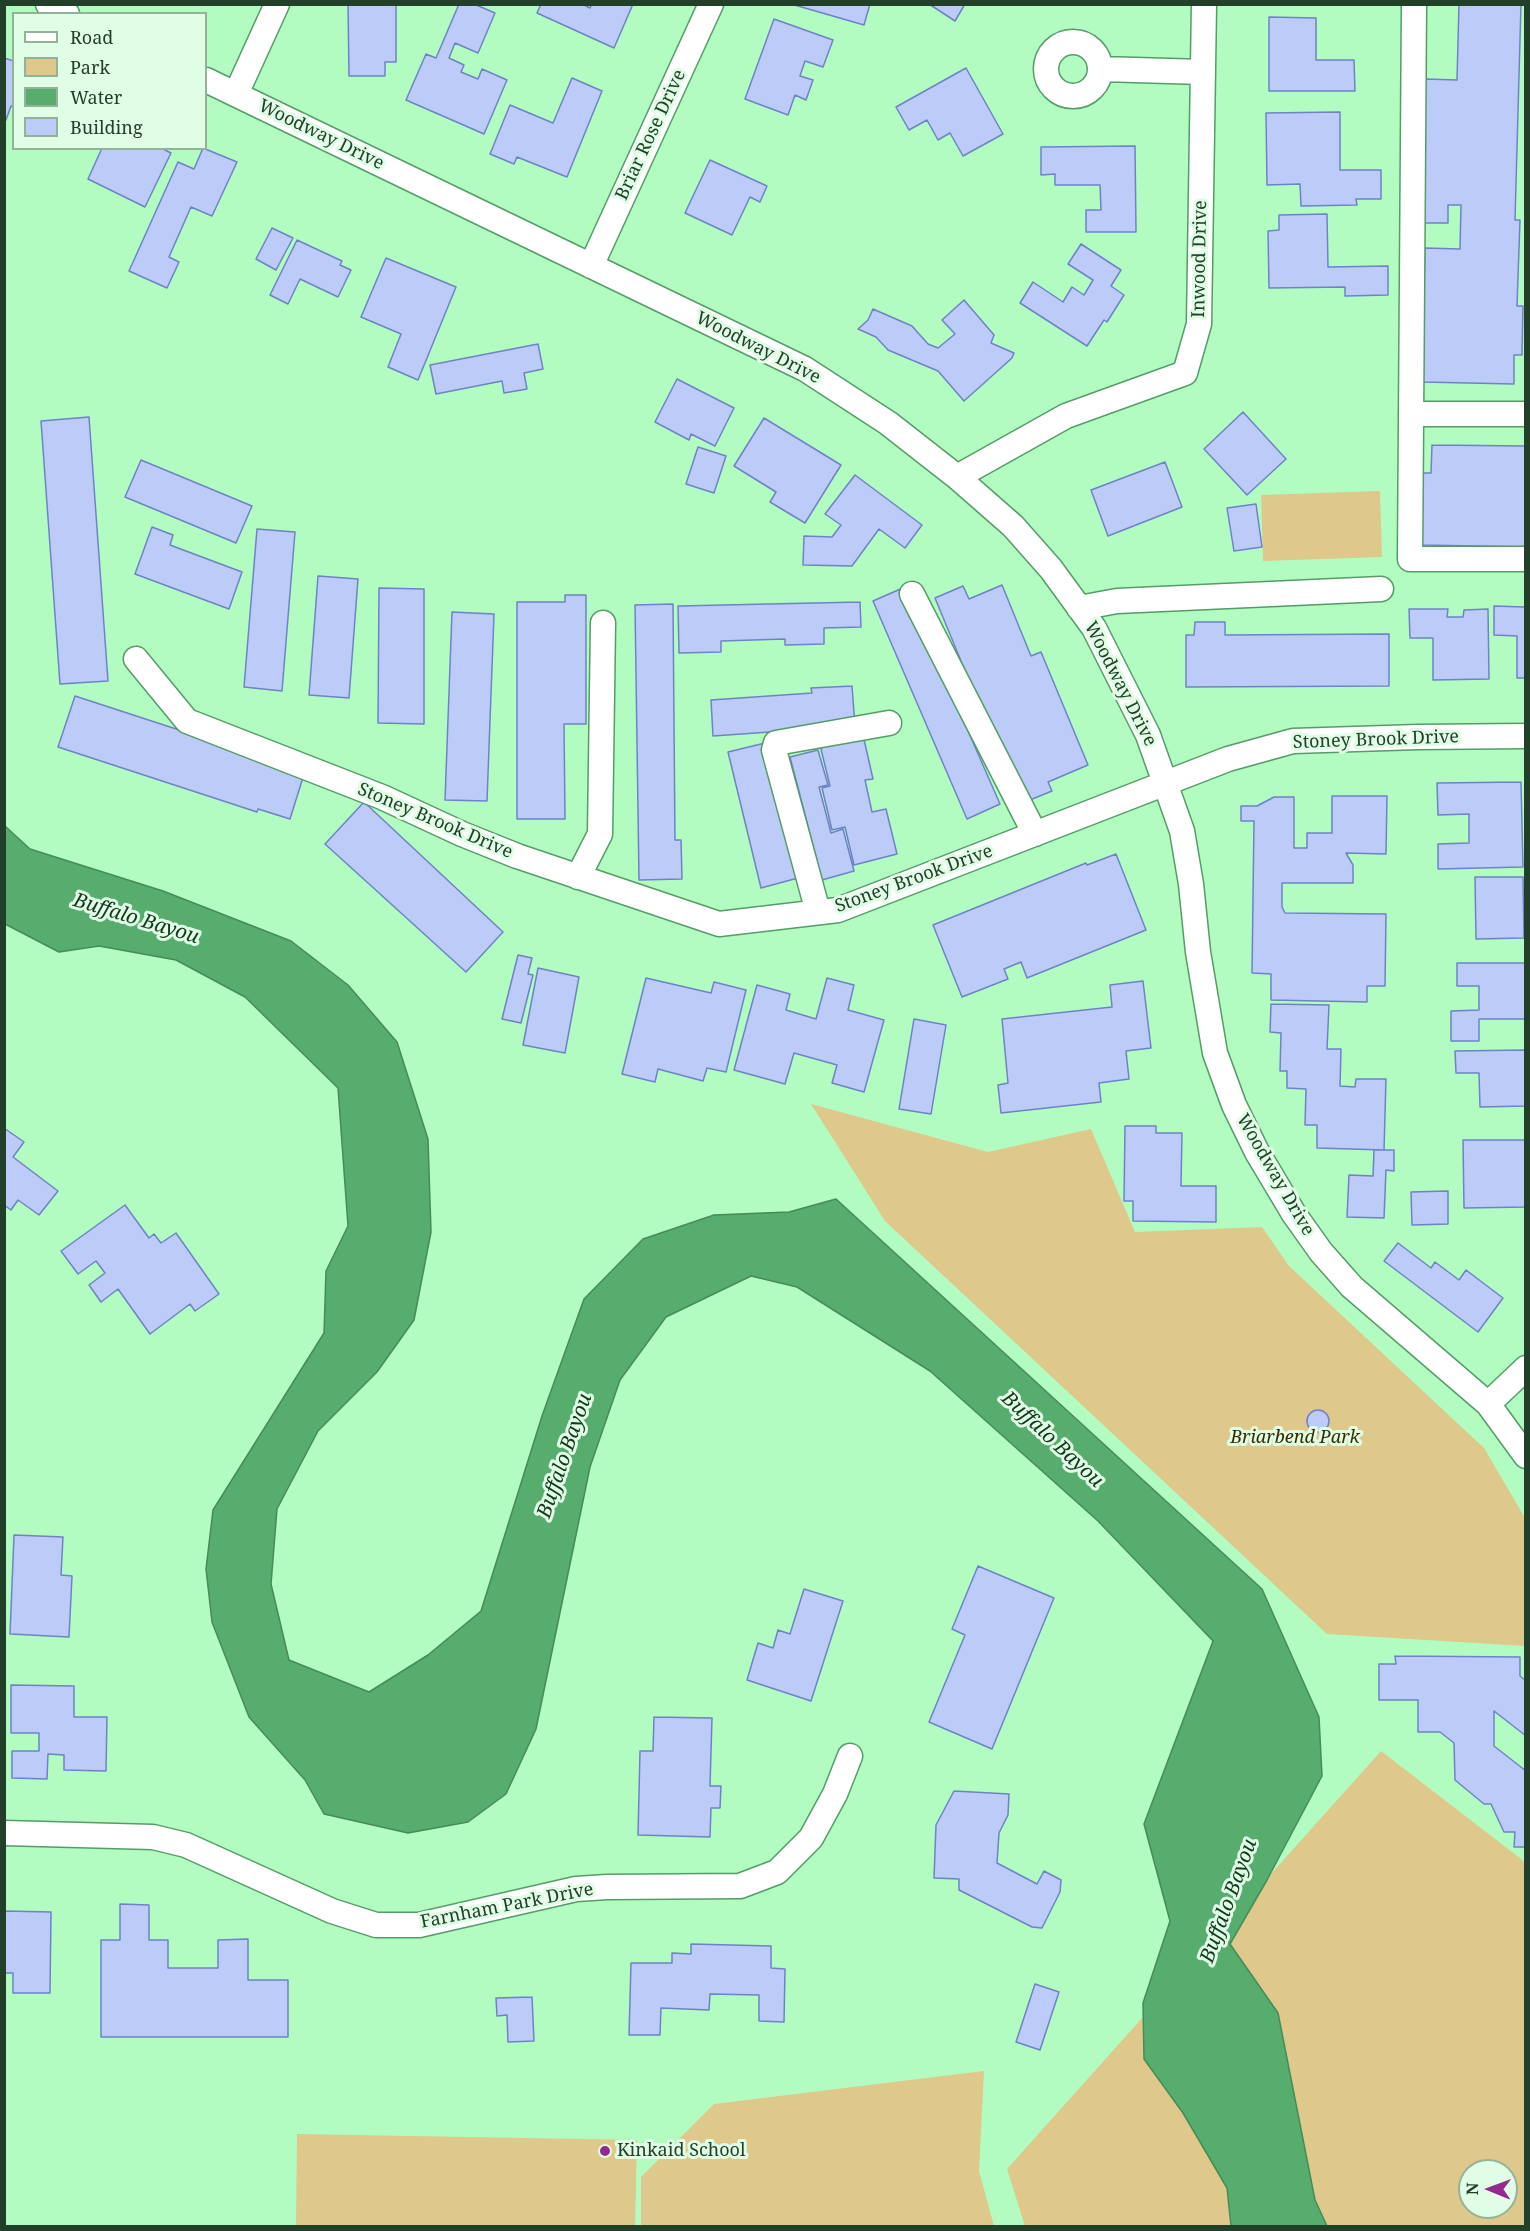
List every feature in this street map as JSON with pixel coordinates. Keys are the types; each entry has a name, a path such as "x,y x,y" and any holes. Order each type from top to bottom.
{"street":[{"path":"48,4 63,12"},
{"path":"236,94 277,4"},
{"name":"Briar Rose Drive","path":"591,266 711,4"},
{"name":"Inwood Drive","path":"957,477 1066,416 1185,373 1199,324 1204,4"},
{"path":"1413,4 1410,559 1526,559"},
{"path":"1101,69 1203,72"},
{"name":"Woodway Drive","path":"207,80 805,369 888,423 957,477 1013,526 1051,569 1094,628 1148,735 1182,831 1191,884 1198,952 1215,1053 1234,1106 1257,1152 1299,1221 1321,1252 1352,1287 1488,1404 1526,1456"},
{"path":"1411,414 1526,414"},
{"path":"1079,608 1117,601 1381,590"},
{"path":"912,594 1035,834"},
{"path":"578,877 600,834 603,623"},
{"name":"Stoney Brook Drive","path":"136,658 187,721 382,797 462,834 517,856 719,924 838,910 1166,782 1228,759 1293,741 1418,736 1526,736"},
{"path":"818,912 774,750 776,743 889,723"},
{"path":"1488,1404 1526,1368"},
{"name":"Farnham Park Drive","path":"4,1833 153,1837 186,1845 332,1911 376,1925 419,1925 576,1889 740,1886 777,1872 811,1838 835,1794 850,1756"}],"green space":[{"path":"1380,491 1382,557 1263,561 1261,495"},
{"name":"Briarbend Park","path":"811,1104 988,1152 1091,1129 1135,1232 1262,1227 1289,1266 1484,1448 1525,1518 1525,1646 1327,1634 885,1221"},
{"path":"1381,1751 1525,1862 1525,2226 1025,2226 1007,2169"},
{"path":"984,2071 979,2171 994,2226 641,2226 641,2177 714,2104"},
{"path":"297,2134 637,2140 635,2226 296,2226"}],"water":[{"name":"Buffalo Bayou","path":"5,826 30,849 163,891 291,941 348,985 397,1042 428,1139 431,1232 414,1320 377,1372 318,1431 277,1509 271,1584 289,1660 369,1692 428,1655 481,1611 542,1416 584,1299 643,1239 714,1215 789,1212 836,1199 1262,1589 1319,1717 1322,1776 1230,1944 1278,2013 1315,2200 1327,2226 1231,2226 1227,2188 1183,2113 1144,2059 1143,2003 1170,1921 1144,1824 1213,1641 1098,1521 930,1371 797,1287 751,1276 666,1317 620,1380 590,1467 536,1729 506,1794 468,1822 408,1833 324,1814 305,1780 249,1717 212,1622 206,1569 213,1510 324,1333 326,1271 348,1226 338,1088 245,997 176,960 99,946 59,952 5,924"}],"building":[{"path":"348,4 396,4 396,62 385,62 385,76 349,76"},
{"path":"459,4 474,4 495,13 478,53 455,43 449,58 464,65 461,72 478,79 482,69 507,80 484,134 406,100 426,54 436,58"},
{"path":"541,4 582,4 590,8 592,4 633,4 614,48 537,13"},
{"path":"791,4 870,4 864,25"},
{"path":"929,4 965,4 955,21"},
{"path":"1459,4 1521,4 1515,220 1520,220 1517,306 1523,306 1522,355 1514,355 1514,384 1422,382 1425,248 1460,249 1461,205 1448,205 1448,223 1421,223 1425,79 1457,80"},
{"path":"1269,17 1316,18 1316,60 1354,60 1355,91 1269,91"},
{"path":"774,19 833,40 823,67 805,61 800,76 813,80 806,100 795,95 788,115 745,99"},
{"path":"4,58 12,60 12,106 4,120"},
{"path":"966,68 1003,134 963,156 950,133 938,140 927,120 909,130 896,107"},
{"path":"572,78 602,91 567,177 517,157 514,164 490,154 510,105 553,123"},
{"path":"1340,112 1340,170 1381,170 1381,199 1356,199 1357,205 1301,206 1300,184 1267,185 1266,113"},
{"path":"1135,146 1136,232 1086,232 1086,210 1101,210 1100,185 1055,185 1055,174 1041,175 1041,147"},
{"path":"101,150 165,150 171,153 145,207 88,179"},
{"path":"202,150 207,150 237,162 212,216 191,207 169,257 179,262 167,288 129,271 178,162 194,169"},
{"path":"710,160 767,186 760,202 750,197 732,235 685,213"},
{"path":"1327,214 1328,267 1388,266 1388,295 1345,296 1345,287 1269,288 1268,231 1279,230 1279,215"},
{"path":"272,228 293,238 276,270 256,259"},
{"path":"297,240 342,261 340,265 351,270 338,297 300,279 288,304 270,295"},
{"path":"1081,244 1121,270 1111,286 1124,295 1107,322 1104,320 1087,346 1020,303 1033,282 1063,302 1072,287 1084,295 1093,280 1068,264"},
{"path":"386,258 456,287 418,380 388,367 401,334 361,317"},
{"path":"964,300 994,335 991,343 1014,353 1012,358 964,401 938,371 888,350 876,337 858,329 868,320 873,309 912,326 928,344 938,348 955,334 942,320"},
{"path":"538,344 543,369 524,373 527,389 504,393 502,381 436,394 430,365"},
{"path":"677,379 734,408 715,446 691,434 689,440 655,422"},
{"path":"1243,412 1286,459 1247,495 1204,449"},
{"path":"89,417 108,681 60,684 41,421"},
{"path":"764,418 841,465 805,523 770,502 776,492 734,466"},
{"path":"1432,445 1526,446 1526,547 1422,545 1422,473 1431,473"},
{"path":"698,447 726,456 714,493 686,484"},
{"path":"141,460 252,506 236,543 125,497"},
{"path":"1165,462 1182,507 1108,536 1091,490"},
{"path":"855,475 922,525 905,548 879,529 852,566 803,565 804,536 832,537 841,525 825,514"},
{"path":"1256,504 1262,547 1234,551 1227,508"},
{"path":"152,527 173,535 170,545 242,572 229,609 135,574"},
{"path":"257,529 295,532 282,691 244,687"},
{"path":"318,576 358,579 349,698 309,695"},
{"path":"1002,585 1031,656 1041,652 1088,765 1048,782 1052,791 1020,804 935,598 963,586 969,599"},
{"path":"905,587 1000,804 967,819 873,601"},
{"path":"379,588 424,589 424,724 378,723"},
{"path":"565,595 586,595 586,724 564,724 565,819 517,819 517,602 565,602"},
{"path":"860,602 861,627 824,628 824,644 785,645 785,639 721,641 721,652 679,653 678,606"},
{"path":"673,604 675,840 681,840 682,879 639,880 635,605"},
{"path":"1494,606 1525,607 1526,678 1517,678 1517,636 1494,635"},
{"path":"1409,609 1448,609 1447,617 1463,617 1464,610 1488,609 1489,679 1433,680 1433,638 1410,638"},
{"path":"452,612 494,614 487,801 445,800"},
{"path":"1195,622 1225,622 1225,635 1389,634 1389,686 1186,687 1186,635 1194,635"},
{"path":"852,686 855,726 713,736 711,700 812,693 811,688"},
{"path":"75,696 305,771 290,819 258,809 257,812 58,747"},
{"path":"863,735 873,779 865,780 872,812 886,809 897,854 854,865 845,827 832,830 822,788 830,786 820,745"},
{"path":"765,743 798,878 761,888 728,752"},
{"path":"818,750 828,785 819,787 831,833 843,829 854,871 822,880 790,757"},
{"path":"1521,782 1523,867 1438,869 1438,844 1469,843 1469,814 1438,815 1437,783"},
{"path":"1332,796 1387,796 1386,854 1346,853 1353,865 1353,883 1282,883 1282,907 1285,913 1386,914 1385,986 1367,986 1367,1002 1271,1000 1271,974 1252,973 1254,821 1241,821 1241,806 1257,806 1274,797 1294,797 1294,848 1307,848 1307,833 1332,833"},
{"path":"364,802 503,932 466,972 325,844"},
{"path":"1116,854 1146,930 1027,978 1021,962 1004,969 1008,979 962,997 933,925 1086,863 1087,865"},
{"path":"1475,877 1523,877 1524,938 1476,939"},
{"path":"518,955 532,958 528,974 533,975 521,1023 502,1019"},
{"path":"1457,963 1526,963 1526,1019 1479,1019 1479,1041 1451,1041 1451,1011 1479,1010 1479,986 1457,986"},
{"path":"538,968 579,977 565,1053 523,1045"},
{"path":"646,978 711,993 714,982 746,990 726,1072 707,1068 703,1081 658,1069 655,1082 622,1074"},
{"path":"827,978 854,985 848,1010 884,1020 864,1092 832,1083 837,1065 794,1053 785,1084 734,1070 757,985 790,994 786,1010 816,1019"},
{"path":"1143,981 1151,1048 1126,1051 1129,1079 1099,1083 1101,1102 1001,1113 998,1085 1008,1083 1002,1019 1112,1007 1110,985"},
{"path":"1271,1004 1329,1005 1327,1049 1341,1049 1340,1086 1355,1087 1356,1079 1386,1079 1384,1150 1317,1148 1317,1125 1305,1125 1306,1089 1287,1088 1287,1071 1280,1071 1281,1033 1270,1032"},
{"path":"914,1019 946,1025 931,1114 899,1109"},
{"path":"1526,1050 1526,1106 1480,1107 1479,1073 1456,1073 1455,1051"},
{"path":"1125,1126 1156,1126 1156,1133 1182,1133 1181,1186 1216,1186 1216,1222 1133,1221 1133,1201 1124,1201"},
{"path":"4,1128 24,1142 13,1157 58,1191 39,1215 18,1200 11,1210 4,1205"},
{"path":"1463,1140 1526,1140 1526,1207 1464,1208"},
{"path":"1374,1150 1394,1150 1394,1171 1386,1170 1384,1218 1347,1217 1349,1175 1373,1176"},
{"path":"1448,1191 1448,1224 1412,1225 1411,1192"},
{"path":"125,1205 149,1238 154,1234 161,1243 176,1233 219,1294 195,1311 190,1304 150,1334 118,1289 101,1302 89,1285 105,1273 96,1261 78,1274 61,1251"},
{"path":"1398,1243 1431,1268 1435,1262 1459,1280 1466,1270 1503,1298 1478,1332 1384,1261"},
{"path":"1318,1410 1326,1413 1329,1421 1326,1429 1318,1432 1310,1429 1307,1421 1310,1413"},
{"path":"14,1535 63,1537 61,1575 72,1576 69,1637 10,1634"},
{"path":"978,1566 1054,1598 992,1749 929,1722 965,1635 952,1629"},
{"path":"804,1589 843,1601 811,1701 747,1680 758,1643 773,1648 778,1630 790,1634"},
{"path":"1395,1656 1520,1657 1520,1676 1526,1681 1526,1736 1494,1711 1494,1746 1526,1771 1526,1847 1514,1847 1515,1832 1504,1832 1491,1804 1484,1804 1455,1780 1454,1743 1440,1732 1418,1732 1418,1700 1379,1700 1379,1664 1396,1664"},
{"path":"11,1685 74,1686 74,1717 107,1717 106,1771 64,1770 64,1755 48,1754 47,1779 12,1778 12,1751 39,1751 39,1733 11,1733"},
{"path":"654,1717 712,1718 710,1786 721,1786 720,1808 711,1808 710,1837 638,1835 640,1751 653,1751"},
{"path":"954,1791 1009,1794 1008,1815 999,1833 997,1863 1037,1884 1044,1871 1061,1880 1060,1892 1042,1928 1032,1927 959,1890 959,1879 934,1878 936,1825"},
{"path":"120,1904 149,1905 149,1940 168,1940 168,1968 218,1968 218,1940 248,1939 248,1980 288,1980 288,2037 101,2037 101,1940 120,1940"},
{"path":"4,1911 51,1912 50,1993 13,1993 13,1973 4,1973"},
{"path":"691,1944 771,1946 771,1968 785,1969 784,2022 759,2021 759,1995 710,1994 709,2010 661,2008 660,2035 629,2035 631,1963 672,1963 672,1953 691,1954"},
{"path":"1035,1984 1059,1992 1040,2050 1016,2042"},
{"path":"532,1997 534,2041 508,2042 507,2015 497,2016 496,1998"}],"place":[{"name":"Kinkaid School","path":"605,2151"}]}
